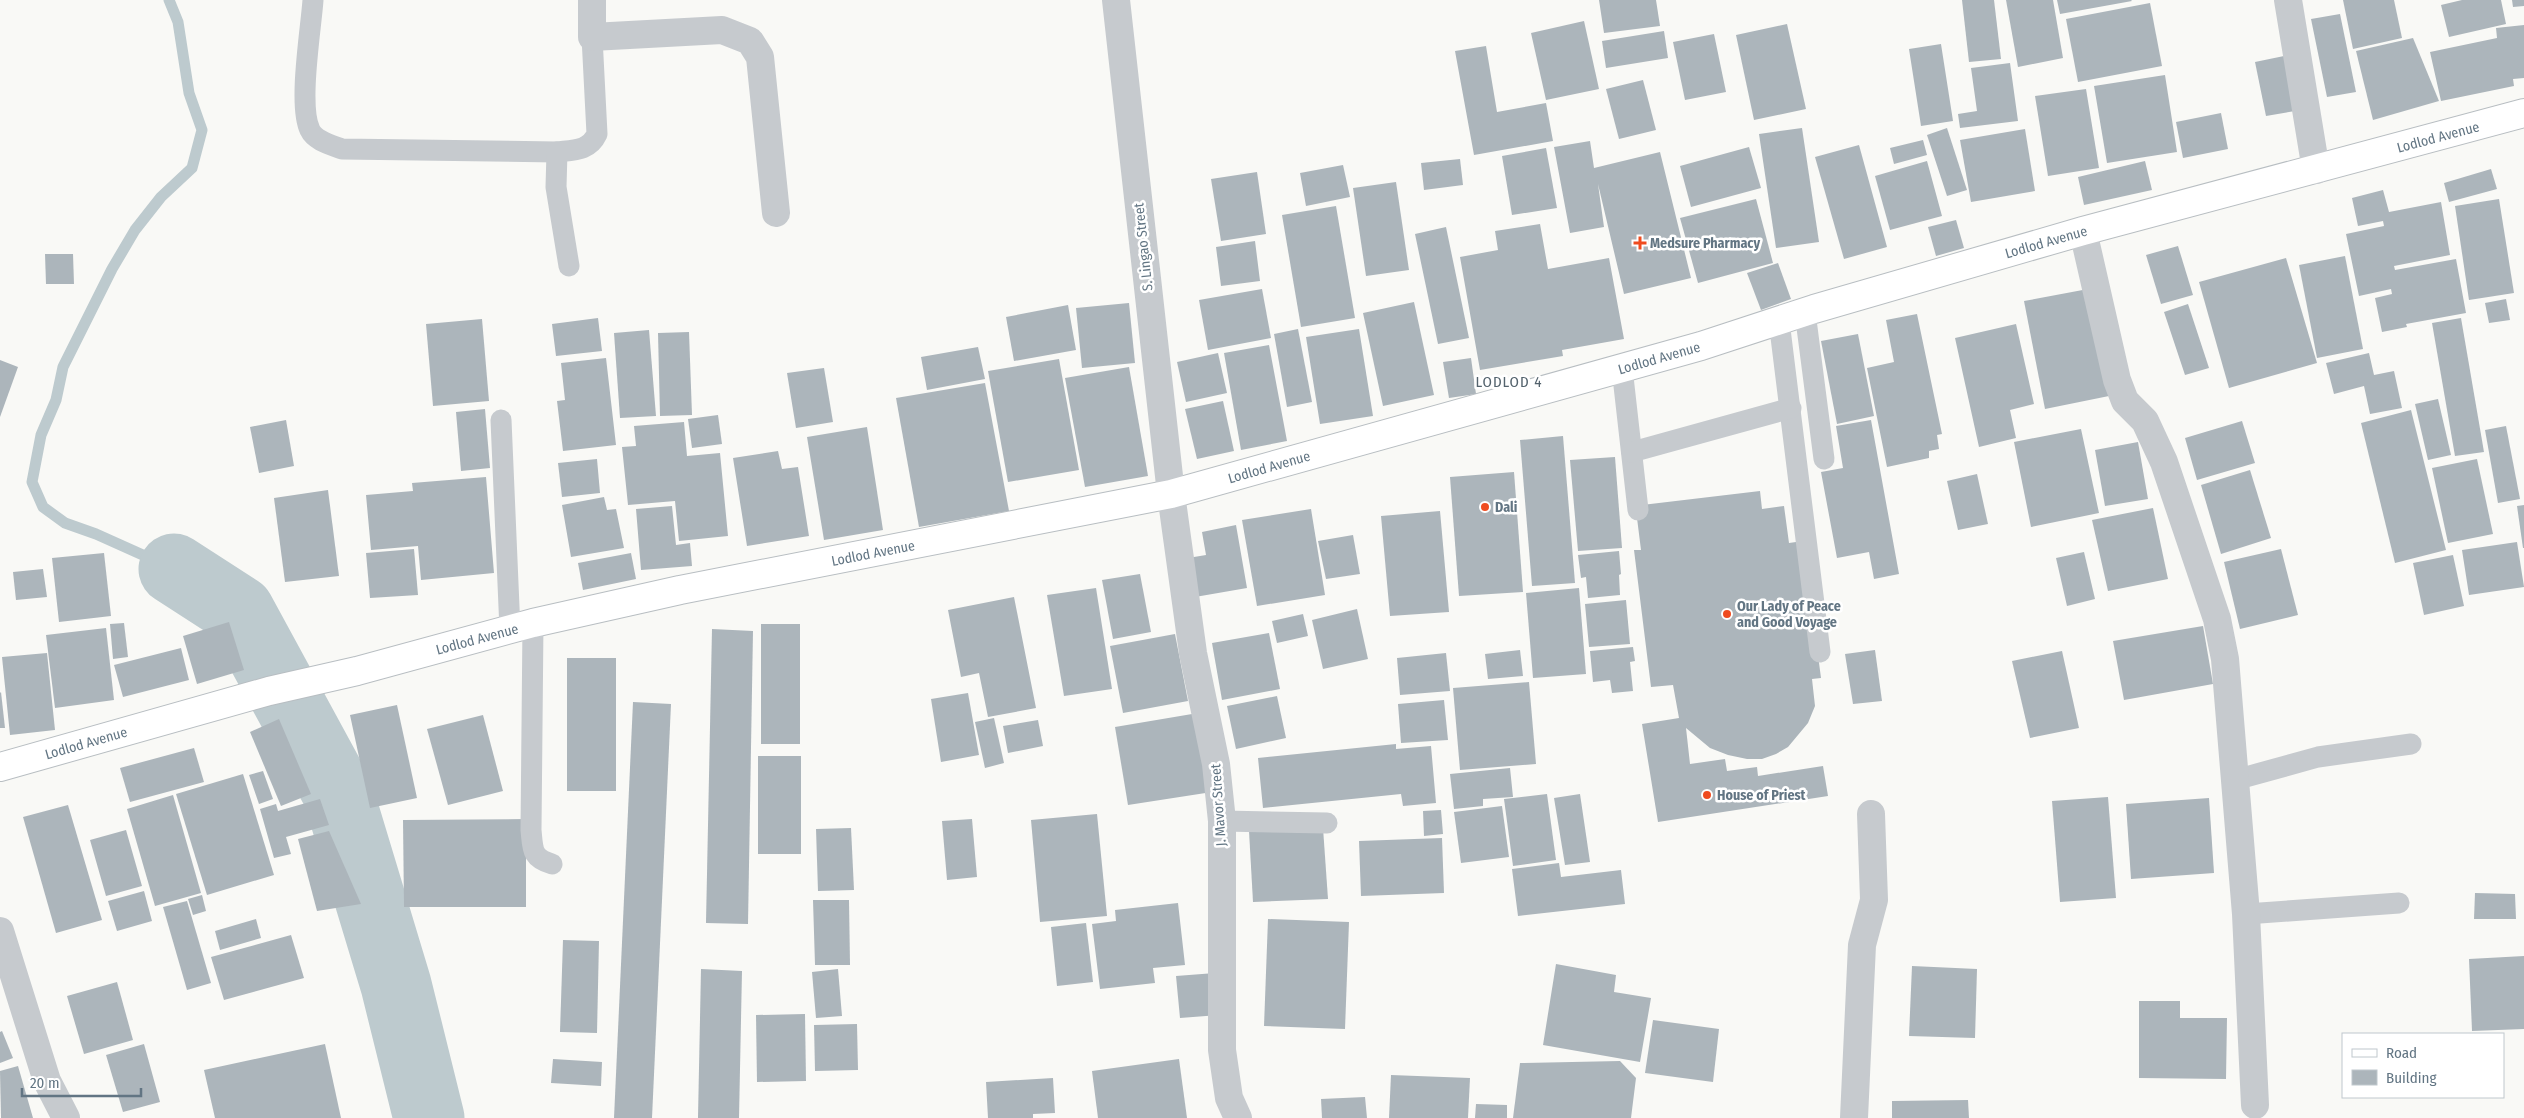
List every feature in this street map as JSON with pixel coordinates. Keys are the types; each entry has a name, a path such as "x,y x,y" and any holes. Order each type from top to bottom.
{"main road":[{"name":"Lodlod Avenue","path":"0,767 269,691 357,671 522,626 680,590 1171,494 1622,368 1805,312 2084,231 2524,113"}],"street":[{"path":"592,0 592,37 722,30 750,41 760,57 776,213"},
{"name":"S. Lingao Street","path":"1116,0 1171,494"},
{"path":"2288,0 2316,170"},
{"path":"2084,231 2117,380 2125,401 2145,422 2164,462 2216,619 2225,659 2246,914 2255,1105"},
{"name":"J. Mavor Street","path":"1171,494 1193,653 1216,764 1222,821 1222,1050 1229,1098 1238,1118"},
{"path":"1854,1118 1862,945 1874,900 1871,814"},
{"path":"0,931 46,1081 66,1118"}],"lane":[{"path":"313,0 305,107 309,130 314,136 342,149 557,152 587,147 594,142 597,134 592,37"},
{"path":"557,152 556,187 569,266"},
{"path":"1805,312 1824,459"},
{"path":"1779,321 1820,652"},
{"path":"1622,368 1638,510"},
{"path":"1632,452 1791,408"},
{"path":"501,420 522,626 531,830 534,852 540,860 552,864"},
{"path":"2235,780 2318,757 2411,744"},
{"path":"1222,821 1327,822"},
{"path":"2246,914 2399,902"}],"building":[{"path":"1599,0 1656,0 1660,26 1604,33"},
{"path":"1962,0 1994,0 2001,59 1969,62"},
{"path":"2006,0 2053,0 2063,58 2018,67"},
{"path":"2057,0 2131,0 2132,1 2060,14"},
{"path":"2343,0 2394,0 2402,38 2353,49"},
{"path":"2462,0 2501,0 2506,24 2449,37 2441,5"},
{"path":"2512,0 2524,0 2524,6 2513,7"},
{"path":"2150,3 2162,66 2078,82 2066,19"},
{"path":"2340,14 2356,92 2327,97 2311,19"},
{"path":"1584,21 1599,89 1546,100 1531,33"},
{"path":"1787,24 1806,109 1754,120 1736,35"},
{"path":"2524,25 2524,78 2513,79 2514,86 2441,101 2430,52 2497,38 2496,28"},
{"path":"1664,31 1668,58 1606,68 1602,41"},
{"path":"1714,34 1726,92 1685,100 1673,42"},
{"path":"2413,38 2439,101 2373,120 2356,51"},
{"path":"1941,44 1953,121 1921,126 1909,49"},
{"path":"1486,46 1497,112 1546,103 1553,141 1474,155 1455,51"},
{"path":"2284,56 2295,111 2266,116 2255,62"},
{"path":"2010,63 2018,121 1960,128 1958,114 1977,111 1971,68"},
{"path":"2165,75 2177,152 2107,163 2094,86"},
{"path":"1643,80 1656,130 1619,139 1606,89"},
{"path":"2086,89 2099,168 2048,176 2035,96"},
{"path":"2221,113 2228,149 2183,158 2176,122"},
{"path":"1802,128 1819,242 1776,248 1759,134"},
{"path":"1947,128 1967,190 1947,196 1927,135"},
{"path":"2025,129 2035,191 1971,202 1960,140"},
{"path":"1923,140 1927,155 1894,164 1890,148"},
{"path":"1590,141 1594,168 1660,152 1691,278 1624,294 1598,184 1604,227 1570,233 1554,147"},
{"path":"1859,145 1887,247 1844,259 1815,157"},
{"path":"1749,147 1761,188 1691,207 1680,166"},
{"path":"1546,148 1557,208 1512,215 1502,156"},
{"path":"1460,159 1463,185 1424,190 1421,163"},
{"path":"1927,161 1942,216 1890,230 1875,176"},
{"path":"2145,161 2152,190 2084,205 2078,177"},
{"path":"1343,165 1350,197 1306,206 1300,173"},
{"path":"2491,169 2497,189 2449,202 2444,183"},
{"path":"1257,172 1266,234 1221,241 1211,179"},
{"path":"1396,182 1409,270 1366,276 1353,188"},
{"path":"2383,190 2389,212 2441,202 2450,255 2394,266 2395,270 2456,259 2466,313 2406,324 2407,327 2382,332 2375,298 2392,294 2391,289 2359,296 2346,234 2384,226 2383,221 2358,226 2352,198"},
{"path":"1756,199 1773,263 1698,283 1680,218"},
{"path":"2499,199 2514,293 2469,300 2455,206"},
{"path":"1336,206 1355,318 1301,327 1282,215"},
{"path":"1956,220 1964,248 1936,256 1928,227"},
{"path":"1540,224 1548,269 1609,258 1624,339 1562,350 1563,356 1480,370 1460,257 1498,250 1495,231"},
{"path":"1446,227 1469,338 1438,344 1415,234"},
{"path":"1255,241 1260,281 1221,286 1216,247"},
{"path":"2178,246 2193,295 2161,304 2146,255"},
{"path":"45,254 73,254 74,284 46,284"},
{"path":"2345,256 2363,349 2317,358 2299,265"},
{"path":"2286,258 2317,363 2229,388 2199,282"},
{"path":"1778,263 1791,299 1761,310 1747,273"},
{"path":"1262,289 1271,338 1208,350 1199,300"},
{"path":"2088,289 2109,396 2045,409 2024,301"},
{"path":"2506,299 2510,320 2489,323 2485,303"},
{"path":"1414,302 1434,395 1383,406 1363,313"},
{"path":"1129,303 1135,363 1082,368 1076,308"},
{"path":"2188,304 2209,368 2185,375 2164,312"},
{"path":"1068,305 1076,350 1014,361 1006,317"},
{"path":"1917,314 1942,434 1937,435 1939,449 1929,451 1929,458 1887,467 1867,368 1894,362 1886,320"},
{"path":"598,318 602,351 556,356 552,324"},
{"path":"2461,318 2484,452 2455,456 2432,323"},
{"path":"482,319 489,401 433,406 426,324"},
{"path":"2016,324 2034,404 2010,410 2016,438 1979,447 1955,338"},
{"path":"1298,329 1312,402 1287,407 1274,334"},
{"path":"1359,329 1373,416 1320,424 1306,337"},
{"path":"649,330 656,416 620,418 614,333"},
{"path":"689,332 692,415 660,416 658,333"},
{"path":"1858,334 1874,416 1837,424 1821,341"},
{"path":"1269,345 1287,441 1241,450 1224,353"},
{"path":"978,347 985,379 927,390 921,357"},
{"path":"1218,353 1227,393 1186,402 1177,362"},
{"path":"2369,353 2374,375 2394,371 2402,408 2370,414 2364,386 2334,394 2326,363"},
{"path":"606,358 616,445 563,451 557,401 565,400 561,363"},
{"path":"1471,358 1476,394 1449,398 1443,362"},
{"path":"1059,359 1079,470 1008,482 988,371"},
{"path":"0,360 18,367 0,417"},
{"path":"1129,367 1148,476 1085,487 1065,378"},
{"path":"824,368 833,422 796,428 787,373"},
{"path":"985,383 1009,511 919,527 896,398"},
{"path":"2438,399 2451,455 2428,460 2415,404"},
{"path":"1223,401 1234,451 1197,459 1185,409"},
{"path":"485,409 490,468 461,471 456,412"},
{"path":"2411,410 2446,550 2395,563 2361,423"},
{"path":"718,415 722,444 692,448 688,419"},
{"path":"286,420 294,466 259,473 250,427"},
{"path":"1871,420 1899,574 1874,579 1869,552 1837,558 1821,472 1843,468 1836,426"},
{"path":"2242,421 2255,463 2197,480 2185,438"},
{"path":"684,422 687,456 720,453 728,536 679,541 675,501 628,505 622,447 636,446 634,426"},
{"path":"2506,426 2520,499 2498,503 2485,430"},
{"path":"867,427 883,530 824,540 807,437"},
{"path":"2081,429 2099,513 2031,527 2014,442"},
{"path":"1563,436 1575,583 1532,586 1520,440"},
{"path":"2138,442 2148,499 2105,506 2095,450"},
{"path":"778,451 782,469 798,467 809,536 747,546 733,458"},
{"path":"1615,457 1622,548 1578,551 1570,460"},
{"path":"597,459 600,493 562,497 558,463"},
{"path":"2477,459 2493,534 2448,543 2432,468"},
{"path":"2250,470 2271,538 2221,554 2201,485"},
{"path":"1514,472 1523,592 1459,596 1450,477"},
{"path":"1977,474 1988,524 1958,530 1947,481"},
{"path":"486,477 494,573 421,580 418,546 371,550 366,495 413,491 412,483"},
{"path":"328,490 339,576 285,582 274,498"},
{"name":"Our Lady of Peace and Good Voyage","path":"1760,491 1762,509 1784,506 1789,543 1803,541 1821,678 1812,679 1815,706 1808,723 1788,747 1762,759 1747,759 1728,755 1710,748 1686,728 1690,764 1725,759 1727,771 1757,767 1758,776 1823,766 1828,796 1658,822 1642,724 1679,718 1673,685 1651,687 1634,550 1641,550 1637,518 1642,505"},
{"path":"604,497 607,510 616,509 624,548 571,557 562,505"},
{"path":"2524,505 2524,548 2523,548 2517,506"},
{"path":"672,506 676,545 690,543 692,566 641,570 636,509"},
{"path":"2153,508 2168,579 2108,591 2092,520"},
{"path":"1311,509 1325,595 1257,606 1242,520"},
{"path":"1440,511 1449,612 1390,616 1381,516"},
{"path":"1236,525 1247,588 1195,597 1188,558 1206,555 1202,532"},
{"path":"1353,535 1360,574 1326,579 1318,541"},
{"path":"2517,542 2524,587 2469,595 2462,550"},
{"path":"414,549 418,595 370,598 366,553"},
{"path":"2281,549 2298,615 2240,629 2224,562"},
{"path":"1619,551 1620,595 1588,598 1586,577 1581,578 1578,555"},
{"path":"2084,552 2095,599 2067,606 2056,558"},
{"path":"104,553 111,616 59,622 52,558"},
{"path":"631,553 636,579 583,590 578,563"},
{"path":"2453,555 2464,606 2424,615 2413,563"},
{"path":"43,569 47,597 16,600 13,572"},
{"path":"1140,574 1151,632 1113,639 1102,580"},
{"path":"1096,588 1112,689 1064,696 1047,595"},
{"path":"1579,588 1586,674 1533,678 1526,593"},
{"path":"1014,597 1036,708 988,717 979,673 961,677 948,610"},
{"path":"1626,600 1630,644 1589,647 1585,604"},
{"path":"1357,609 1368,659 1323,669 1312,620"},
{"path":"1303,614 1308,636 1277,643 1272,621"},
{"path":"229,622 244,670 197,684 183,636"},
{"path":"124,623 128,657 113,659 110,624"},
{"path":"761,624 800,624 800,744 761,744"},
{"path":"2203,626 2213,684 2124,700 2113,641"},
{"path":"106,628 114,700 55,708 46,635"},
{"path":"712,629 753,631 748,924 706,923"},
{"path":"1269,633 1280,689 1222,700 1212,643"},
{"path":"1175,634 1188,701 1123,713 1110,646"},
{"path":"1633,647 1635,661 1630,662 1633,691 1612,693 1610,680 1593,682 1590,651"},
{"path":"181,648 189,680 123,697 114,665"},
{"path":"1520,650 1523,676 1488,679 1485,654"},
{"path":"1875,650 1882,701 1853,704 1845,654"},
{"path":"2062,651 2079,728 2030,738 2012,661"},
{"path":"47,653 55,730 10,735 2,657"},
{"path":"1446,653 1450,691 1400,695 1397,658"},
{"path":"567,658 616,658 616,791 567,791"},
{"path":"1529,682 1536,764 1460,770 1453,688"},
{"path":"1,692 5,728 0,728"},
{"path":"968,693 979,755 941,762 931,699"},
{"path":"1277,696 1286,738 1236,749 1227,706"},
{"path":"1444,700 1448,740 1401,743 1398,704"},
{"path":"633,702 671,704 652,1118 614,1118"},
{"path":"397,705 417,798 370,808 350,715"},
{"path":"1198,713 1212,792 1128,805 1115,727"},
{"path":"483,715 503,791 448,805 427,729"},
{"path":"994,718 1004,763 985,768 975,722"},
{"path":"279,719 311,794 281,806 250,732"},
{"path":"1038,720 1043,746 1008,753 1003,726"},
{"path":"1396,744 1396,749 1431,746 1436,803 1403,806 1401,794 1263,808 1258,758"},
{"path":"194,748 204,782 130,802 120,768"},
{"path":"758,756 801,756 801,854 758,854"},
{"path":"1510,768 1513,797 1483,799 1483,806 1454,809 1450,774"},
{"path":"263,771 273,799 259,804 249,775"},
{"path":"243,774 274,875 207,895 176,794"},
{"path":"1547,794 1556,860 1513,866 1504,799"},
{"path":"1580,794 1590,862 1565,865 1554,798"},
{"path":"173,795 201,893 155,906 127,809"},
{"path":"2108,797 2116,898 2060,902 2052,801"},
{"path":"2209,798 2214,873 2131,879 2126,804"},
{"path":"320,799 329,825 286,837 291,854 274,858 260,809 276,804 278,811"},
{"path":"68,805 102,920 56,933 23,817"},
{"path":"1502,806 1509,857 1461,863 1454,812"},
{"path":"1441,810 1443,834 1424,836 1423,811"},
{"path":"1097,814 1107,916 1040,922 1031,820"},
{"path":"526,819 526,907 404,907 403,820"},
{"path":"972,819 977,877 947,880 942,821"},
{"path":"851,828 854,890 818,891 816,829"},
{"path":"1323,828 1328,899 1253,902 1249,831"},
{"path":"126,830 142,886 106,896 90,840"},
{"path":"329,831 361,904 317,911 298,839"},
{"path":"1442,838 1444,893 1361,896 1359,841"},
{"path":"1559,863 1561,877 1621,870 1625,904 1518,916 1512,869"},
{"path":"144,891 152,921 117,931 108,901"},
{"path":"2475,893 2515,894 2516,919 2474,919"},
{"path":"202,895 206,911 193,915 188,899"},
{"path":"813,900 849,900 850,965 815,965"},
{"path":"187,901 211,983 187,990 163,907"},
{"path":"1178,903 1185,965 1153,968 1155,983 1100,989 1092,924 1116,921 1115,910"},
{"path":"256,919 261,938 220,950 215,931"},
{"path":"1268,919 1349,922 1345,1029 1264,1026"},
{"path":"1086,923 1093,982 1057,986 1051,927"},
{"path":"291,935 304,978 224,1000 211,957"},
{"path":"563,940 599,941 597,1033 560,1032"},
{"path":"2524,956 2524,1029 2472,1031 2469,959"},
{"path":"1556,964 1616,975 1614,992 1651,998 1640,1062 1543,1045"},
{"path":"1912,966 1977,969 1975,1038 1909,1036"},
{"path":"701,969 742,971 739,1118 698,1118"},
{"path":"838,969 842,1016 816,1018 812,972"},
{"path":"1215,973 1219,1015 1180,1018 1176,976"},
{"path":"117,982 133,1040 84,1054 67,996"},
{"path":"2139,1001 2180,1001 2180,1018 2227,1018 2226,1079 2139,1078"},
{"path":"805,1014 806,1081 757,1082 756,1015"},
{"path":"1653,1020 1719,1029 1713,1082 1645,1073"},
{"path":"857,1024 858,1070 815,1071 814,1025"},
{"path":"2,1031 13,1058 0,1063 0,1032"},
{"path":"144,1044 160,1102 123,1112 106,1055"},
{"path":"325,1044 341,1118 215,1118 204,1070"},
{"path":"553,1059 602,1062 601,1086 551,1083"},
{"path":"1179,1059 1187,1118 1098,1118 1092,1071"},
{"path":"1620,1061 1636,1078 1631,1118 1513,1118 1520,1063"},
{"path":"18,1066 33,1118 1,1118 0,1071"},
{"path":"1391,1075 1470,1078 1468,1118 1389,1118"},
{"path":"1053,1078 1055,1113 1033,1114 1033,1118 988,1118 986,1082"},
{"path":"1365,1097 1367,1118 1322,1118 1321,1099"},
{"path":"1968,1100 1969,1118 1892,1118 1892,1101"},
{"path":"1476,1104 1507,1105 1507,1118 1475,1118"}],"waterway":[{"path":"169,0 178,22 189,93 202,130 192,168 161,197 135,230 112,269 63,367 56,400 41,435 32,482 43,507 65,523 96,534 174,569"},
{"path":"174,569 239,611 338,793 396,985 429,1118"}],"place":[{"name":"Medsure Pharmacy","path":"1640,243"},
{"name":"Dali","path":"1485,507"},
{"name":"Our Lady of Peace and Good Voyage","path":"1727,614"},
{"name":"House of Priest","path":"1707,795"}],"district":[{"name":"LODLOD 4","path":"1509,382"}]}
